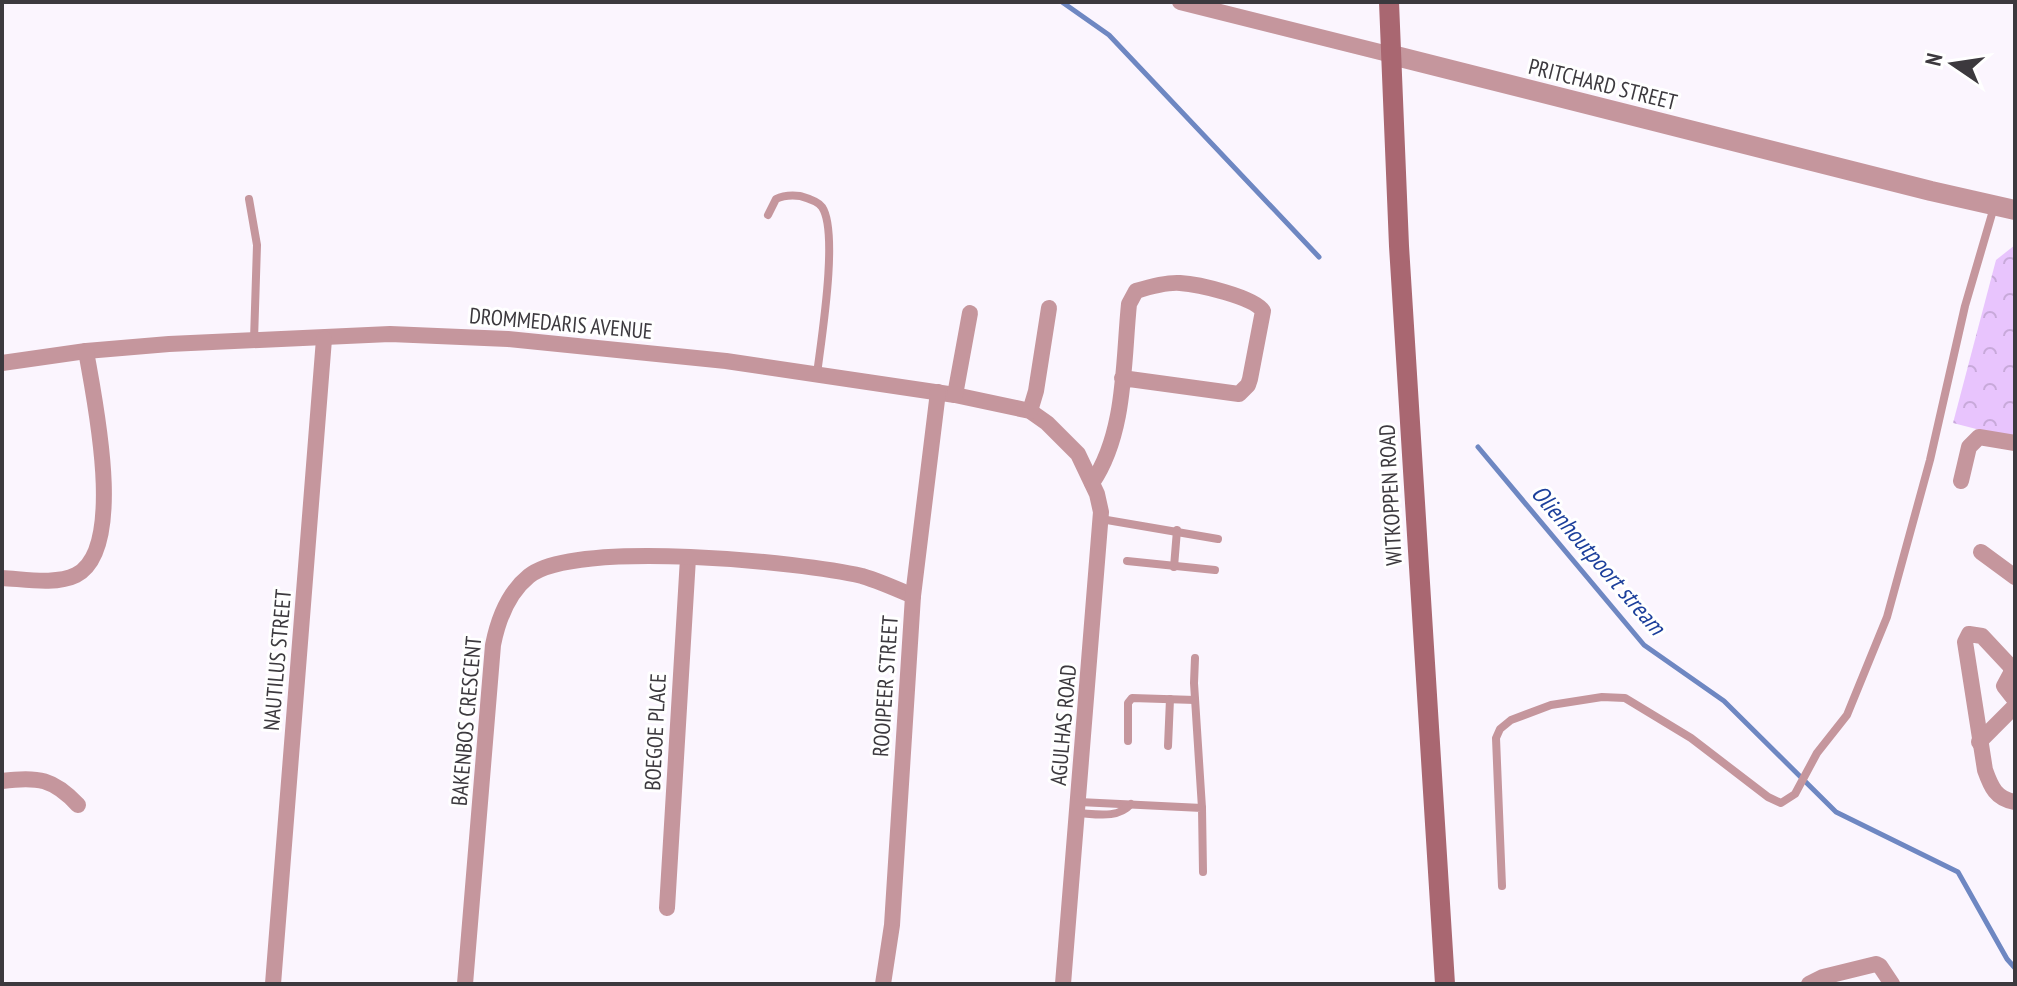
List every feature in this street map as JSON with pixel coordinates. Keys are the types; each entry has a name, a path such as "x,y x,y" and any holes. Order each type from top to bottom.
{"main road":[{"name":"WITKOPPEN ROAD","path":"1389,2 1401,278 1445,984"}],"street":[{"name":"PRITCHARD STREET","path":"1180,2 2015,210"},
{"path":"1089,477 1108,457 1116,422 1129,304 1136,291 1179,283 1246,299 1259,305 1263,311 1250,379 1239,394 1122,378"},
{"path":"1030,411 1049,308"},
{"name":"ROOIPEER STREET","path":"883,984 892,925 913,596 946,393 970,313"},
{"name":"DROMMEDARIS AVENUE","path":"2,363 86,351 364,335 458,335 661,353 946,393 1030,411 1078,454 1089,477"},
{"name":"NAUTILUS STREET","path":"273,984 324,339"},
{"path":"2,578 55,580 72,577 89,565 98,550 103,473 86,351"},
{"path":"1961,481 1969,447 1979,437 2015,443"},
{"name":"AGULHAS ROAD","path":"1063,984 1101,519 1089,477"},
{"path":"1981,552 2015,577"},
{"name":"BAKENBOS CRESCENT","path":"465,984 493,645 502,612 530,575 563,561 626,556 781,563 863,577 913,596"},
{"name":"BOEGOE PLACE","path":"667,908 688,558"},
{"path":"1979,742 2015,703 2004,686 2011,667 1982,636 1969,634 1965,642 1979,742 1992,789 1998,796 2015,802"},
{"path":"2,781 48,781 60,787 78,805"},
{"path":"1809,984 1823,977 1876,964 1892,984"}],"lane":[{"path":"768,215 776,199 790,195 821,205 825,216 829,233 826,301 817,374"},
{"path":"249,199 257,245 254,341"},
{"path":"1502,886 1496,738 1504,725 1524,714 1569,701 1625,698 1691,738 1776,801 1788,801 1817,753 1847,715 1887,617 1930,460 1965,306 1994,205"},
{"path":"1101,519 1218,539"},
{"path":"1174,567 1177,530"},
{"path":"1127,561 1215,570"},
{"path":"1195,658 1203,872"},
{"path":"1128,741 1129,701 1136,697 1195,700"},
{"path":"1168,746 1170,699"},
{"path":"1078,807 1118,814 1131,804 1202,808"}],"green space":[{"path":"2015,245 2015,439 1953,423 1996,260"}],"waterway":[{"name":"Olienhoutpoort stream","path":"1062,2 1109,35 1319,257"},
{"name":"Olienhoutpoort stream","path":"1478,447 1644,645 1724,701 1836,812 1958,872 2015,968"}]}
